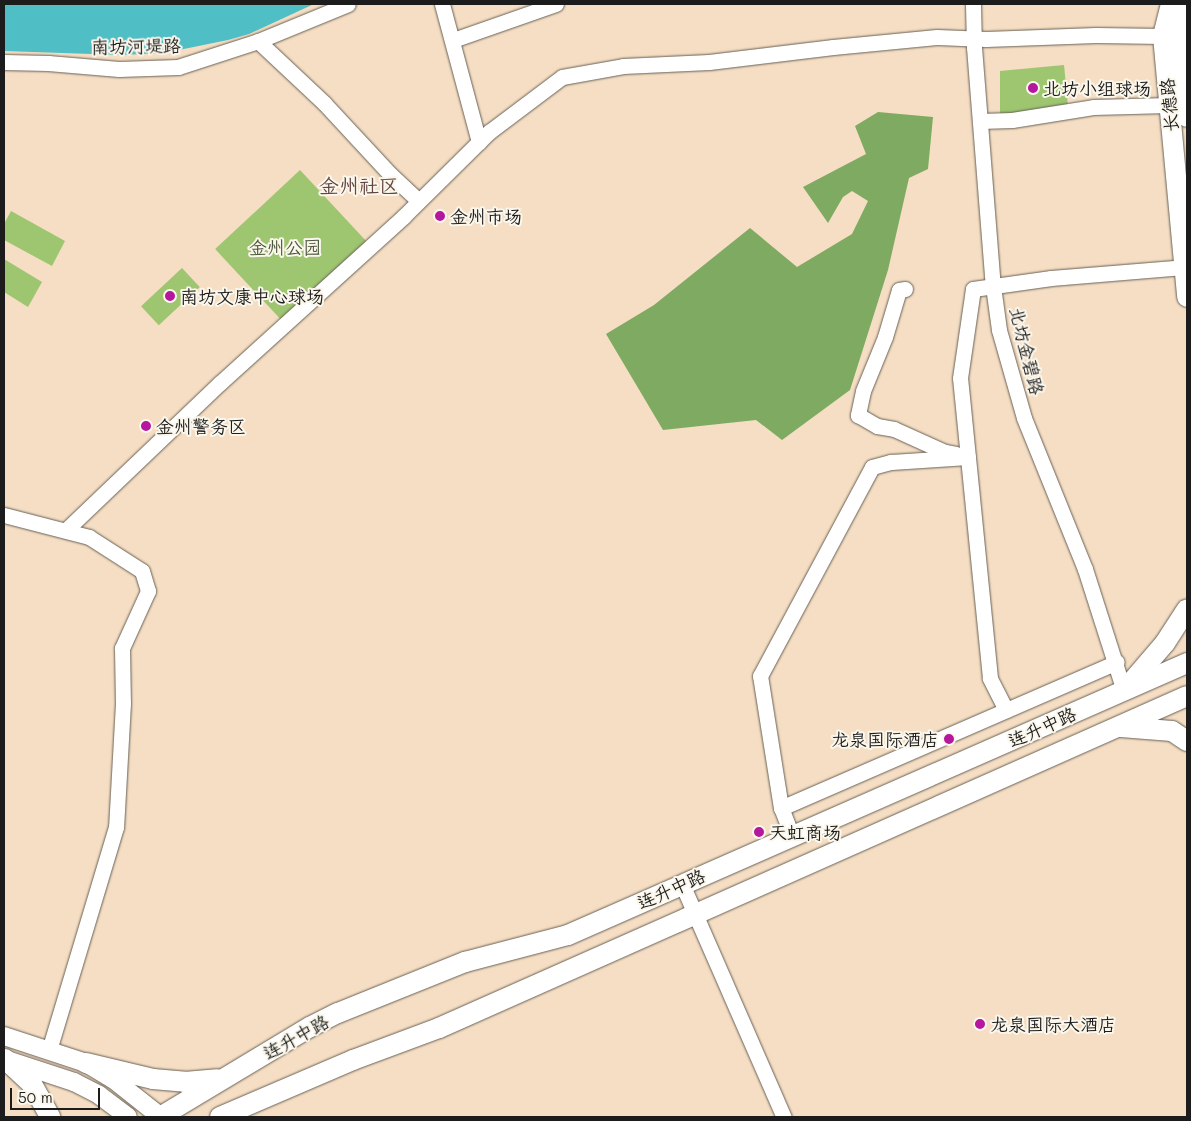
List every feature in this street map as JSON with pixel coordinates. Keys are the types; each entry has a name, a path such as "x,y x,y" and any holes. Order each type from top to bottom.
{"main road":[{"name":"长德路","path":"1171,4 1162,36 1187,297"},
{"name":"长德路","path":"1187,4 1181,49 1187,117"},
{"path":"1124,691 1165,643 1187,609"},
{"name":"连升中路","path":"160,1117 310,1027 347,1010 465,962 568,934 1187,663"},
{"name":"连升中路","path":"220,1117 353,1060 439,1028 1187,696"},
{"path":"1117,727 1172,731 1187,741"},
{"path":"4,1059 32,1084 50,1117"},
{"path":"86,1063 130,1074 185,1082 210,1080 231,1074"},
{"path":"239,1117 257,1101"}],"street":[{"name":"南坊河堤路","path":"4,62 48,63 119,69 178,67 258,41 348,4"},
{"path":"442,4 478,142"},
{"path":"452,40 556,4"},
{"name":"北坊金碧路","path":"973,4 993,286 999,330 1024,418 1085,569 1117,662 1124,691"},
{"path":"66,530 220,383 419,201 478,142 562,77 632,66 709,62 937,37 1162,36"},
{"path":"258,41 324,102 391,175 419,201"},
{"path":"980,121 1012,120 1093,107 1169,105"},
{"path":"1006,710 990,678 960,378 973,290 1090,274 1184,267"},
{"path":"905,289 899,290 885,337 863,391 858,414 877,426 894,429 945,452 968,457"},
{"path":"792,836 781,808 760,676 872,467 891,462 968,457"},
{"path":"4,515 89,537 142,571 148,591 122,648 123,703 116,828 49,1050"},
{"path":"781,808 1117,662"},
{"path":"682,884 784,1117"},
{"path":"4,1036 86,1063 113,1079 160,1117"},
{"path":"4,1059 74,1082 99,1095 128,1117"}],"green space":[{"name":"北坊小组球场","path":"1064,65 1068,106 1000,116 1000,71"},
{"path":"878,112 933,117 928,169 909,178 888,270 850,390 782,440 756,420 663,430 606,334 654,305 750,228 797,267 852,234 868,201 852,191 843,197 828,223 803,187 866,154 855,126"},
{"name":"金州公园","path":"300,170 367,242 282,321 215,249"},
{"path":"11,211 65,241 52,266 4,240 4,224"},
{"path":"4,259 42,282 28,307 4,292"},
{"name":"南坊文康中心球场","path":"182,268 200,287 159,325 141,306"}],"water":[{"path":"4,4 314,4 249,34 228,40 164,53 121,55 4,51"}],"place":[{"name":"北坊小组球场","path":"1033,88"},
{"name":"金州市场","path":"440,216"},
{"name":"南坊文康中心球场","path":"170,296"},
{"name":"金州警务区","path":"146,426"},
{"name":"龙泉国际酒店","path":"949,739"},
{"name":"天虹商场","path":"759,832"},
{"name":"龙泉国际大酒店","path":"980,1024"}],"district":[{"name":"金州社区","path":"359,185"}]}
